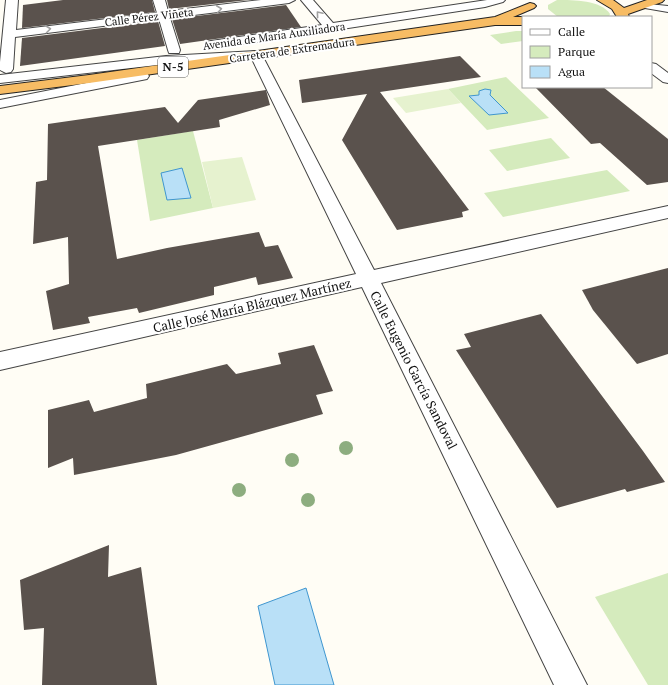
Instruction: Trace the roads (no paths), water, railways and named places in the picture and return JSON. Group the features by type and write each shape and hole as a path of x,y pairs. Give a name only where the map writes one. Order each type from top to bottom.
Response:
{"highway":[{"path":"603,0 616,6 623,14 642,5 658,0"},
{"name":"Carretera de Extremadura","path":"495,21 533,7"},
{"name":"Carretera de Extremadura","path":"0,93 495,21 522,21"},
{"name":"Carretera de Extremadura","path":"0,90 89,79"}],"street":[{"path":"13,0 6,30 2,73 166,60 256,55"},
{"path":"158,0 174,50"},
{"name":"Calle Pérez Viñeta","path":"6,30 163,15 289,0"},
{"path":"307,0 331,28 368,40"},
{"name":"Avenida de María Auxiliadora","path":"2,73 331,28 485,4 499,0"},
{"path":"317,47 331,28"},
{"name":"Calle Eugenio García Sandoval","path":"256,55 571,685"},
{"path":"0,104 221,60"},
{"path":"652,68 668,79"},
{"name":"Calle José María Blázquez Martínez","path":"0,361 668,212"}],"lane":[{"path":"642,5 668,9"}],"water":[{"path":"485,89 491,90 490,95 508,113 489,115 469,96 479,95 479,91"},
{"path":"182,168 191,198 167,200 161,173"},
{"path":"306,588 334,685 275,685 258,606"}]}
